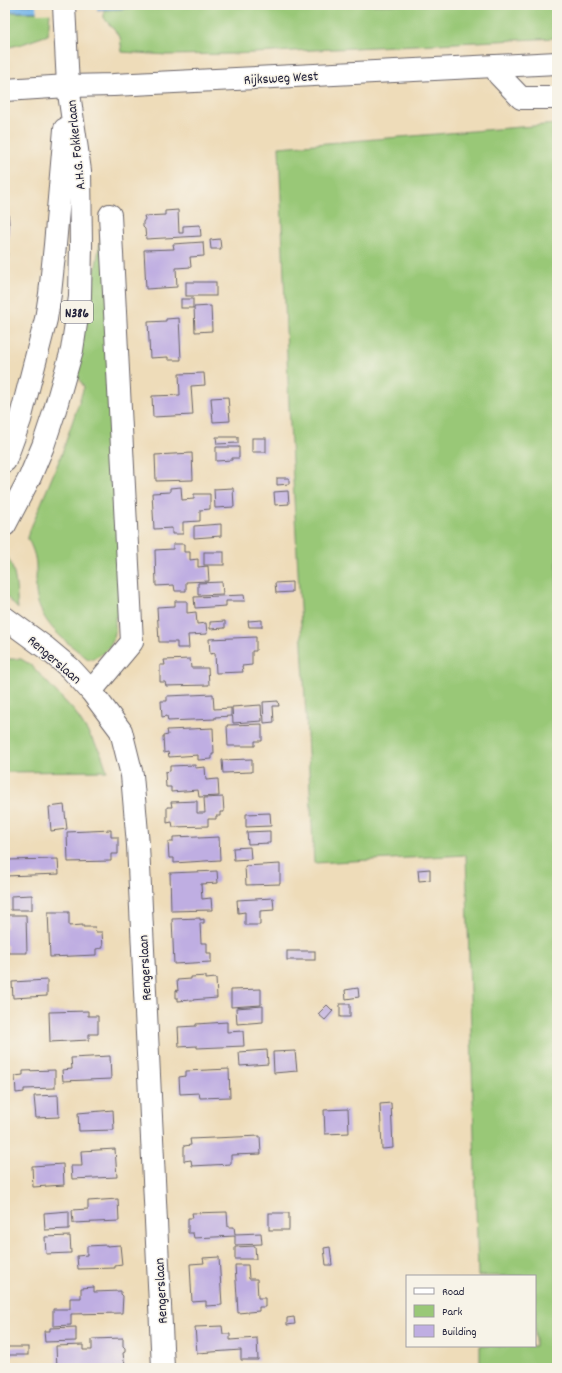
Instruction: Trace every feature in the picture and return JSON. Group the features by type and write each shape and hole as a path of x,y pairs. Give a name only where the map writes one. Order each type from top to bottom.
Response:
{"main road":[{"name":"N386","path":"64,5 68,86"},
{"name":"Rijksweg West","path":"5,90 68,86 113,86 557,63"},
{"path":"495,66 499,75 521,98 557,98"},
{"name":"A.H.G. Fokkerlaan","path":"5,461 20,420 46,319 50,294 64,151 68,86"},
{"name":"A.H.G. Fokkerlaan","path":"5,525 30,477 52,420 72,350 80,297 80,170 68,86"},
{"path":"91,691 132,642 110,215"},
{"name":"Rengerslaan","path":"5,618 46,648 70,668 91,691 121,731 132,775 138,845 163,1368"}],"green space":[{"path":"185,5 557,5 557,38 233,54 167,55 122,52 120,37 104,18 104,10"},
{"path":"5,12 50,12 48,35 5,48"},
{"path":"557,124 557,1368 480,1368 480,1347 536,1347 536,1275 478,1275 466,855 314,863 289,407 279,147"},
{"path":"105,217 122,616 115,617 115,635 111,645 101,655 88,659 54,630 42,613 36,592 35,559 27,537 61,456 84,387 76,373"},
{"path":"5,553 14,573 18,609 5,595"},
{"path":"5,659 21,659 31,665 75,712 101,753 107,771 5,772"}],"water":[{"path":"5,5 185,5 95,10 5,12"}],"pier":[{"path":"36,5 97,5 97,12 37,14"}],"building":[{"path":"5,209 8,209 9,225 6,290 5,290"},
{"path":"178,210 179,233 183,233 183,226 200,225 201,236 146,239 145,229 143,227 143,222 145,219 144,216 165,215 165,211"},
{"path":"220,239 221,249 211,249 210,240"},
{"path":"203,242 204,256 190,257 191,267 176,268 177,287 146,289 144,250 174,249 173,244"},
{"path":"186,282 216,282 216,296 186,296"},
{"path":"181,299 193,299 193,308 181,308"},
{"path":"211,306 212,331 195,332 194,307"},
{"path":"179,318 181,360 168,360 168,357 150,358 148,322 166,321 166,319"},
{"path":"204,373 205,385 191,386 193,415 153,417 152,396 180,395 179,374"},
{"path":"228,397 230,421 213,422 211,398"},
{"path":"216,437 238,437 238,443 217,444"},
{"path":"252,438 266,438 266,452 252,452"},
{"path":"216,447 239,447 239,458 216,461"},
{"path":"192,453 193,480 156,481 155,455"},
{"path":"277,478 289,478 289,484 277,485"},
{"path":"181,487 182,500 194,499 194,494 210,494 210,509 200,510 200,521 183,522 183,534 172,534 172,528 154,529 152,493 170,492 170,488"},
{"path":"233,488 234,507 215,508 214,489"},
{"path":"288,491 289,504 275,505 274,492"},
{"path":"221,524 221,536 194,538 194,526"},
{"path":"173,544 184,544 184,552 190,552 190,560 198,559 198,567 208,566 209,581 186,582 186,591 175,591 174,585 156,586 155,550 173,549"},
{"path":"204,552 224,552 224,565 204,565"},
{"path":"222,582 223,594 198,595 198,583"},
{"path":"292,582 292,592 276,593 275,583"},
{"path":"244,595 245,601 226,601 226,606 195,608 194,597"},
{"path":"175,601 187,601 187,613 196,612 197,624 206,623 207,634 188,635 189,648 177,648 177,642 159,642 157,607 175,606"},
{"path":"262,620 262,627 249,627 248,621"},
{"path":"225,621 225,628 210,629 210,622"},
{"path":"256,637 256,651 252,651 252,665 242,666 243,672 216,673 215,653 210,654 209,639"},
{"path":"190,659 191,668 208,668 209,685 166,686 165,682 160,682 160,665 165,665 164,660"},
{"path":"213,694 214,709 231,708 231,716 215,717 215,719 168,721 167,716 162,717 161,701 167,701 167,696"},
{"path":"278,701 279,706 273,706 274,722 264,723 263,702"},
{"path":"261,705 262,721 233,723 232,707"},
{"path":"262,724 262,741 255,741 255,746 228,746 227,725"},
{"path":"213,728 214,754 212,754 212,759 198,760 198,755 169,757 168,752 164,753 163,736 168,735 167,730"},
{"path":"252,759 252,772 223,773 222,760"},
{"path":"195,765 195,768 205,767 206,780 218,779 219,796 199,797 198,790 171,792 171,787 166,787 165,772 170,771 170,766"},
{"path":"223,797 224,812 220,812 220,816 216,816 216,819 208,819 208,826 173,827 172,822 167,823 167,807 172,807 171,802 197,801 197,813 205,813 204,798"},
{"path":"64,805 67,829 51,831 49,807"},
{"path":"270,813 271,826 246,827 246,814"},
{"path":"111,830 111,837 118,837 118,854 111,854 111,861 68,862 67,832"},
{"path":"270,831 270,843 248,844 247,832"},
{"path":"198,836 198,838 219,837 220,860 174,863 174,858 169,858 168,842 173,842 173,837"},
{"path":"250,847 251,859 234,860 233,848"},
{"path":"58,859 59,874 5,876 5,860"},
{"path":"280,864 280,884 246,885 245,866"},
{"path":"430,869 430,880 419,881 418,870"},
{"path":"217,871 218,883 201,884 202,899 211,898 212,910 171,911 170,873"},
{"path":"32,895 32,910 11,910 11,896"},
{"path":"273,898 274,910 260,911 260,925 245,925 245,912 238,913 237,900"},
{"path":"48,912 69,912 69,926 83,925 83,927 95,927 96,932 102,932 103,948 96,949 96,955 50,957"},
{"path":"7,915 26,915 27,953 8,953 7,945 5,945"},
{"path":"200,918 200,920 204,919 204,923 200,923 201,943 207,943 207,953 211,953 211,962 174,964 172,919"},
{"path":"287,951 315,951 315,960 287,960"},
{"path":"206,976 206,979 216,978 217,998 178,1001 178,998 176,998 176,990 178,991 177,980"},
{"path":"47,980 47,996 13,998 12,982"},
{"path":"358,988 359,997 346,999 345,990"},
{"path":"261,989 261,1005 231,1007 231,990"},
{"path":"340,1004 350,1004 350,1017 340,1017"},
{"path":"327,1005 333,1011 325,1020 318,1014"},
{"path":"263,1006 263,1022 237,1024 236,1008"},
{"path":"88,1011 88,1016 98,1016 98,1034 89,1034 89,1040 50,1042 49,1012"},
{"path":"227,1022 227,1032 243,1031 244,1046 197,1048 197,1046 179,1047 178,1027"},
{"path":"267,1050 268,1064 240,1066 239,1052"},
{"path":"295,1051 297,1071 274,1073 273,1052"},
{"path":"110,1056 111,1079 63,1081 62,1070 72,1069 71,1058"},
{"path":"229,1069 230,1097 200,1098 199,1093 180,1094 179,1077 186,1076 186,1071"},
{"path":"55,1070 55,1088 24,1089 24,1092 16,1093 15,1076 23,1075 23,1071"},
{"path":"58,1095 59,1117 36,1118 34,1096"},
{"path":"391,1103 393,1148 382,1149 380,1104"},
{"path":"348,1109 349,1133 325,1134 324,1110"},
{"path":"113,1110 114,1130 79,1131 78,1113"},
{"path":"260,1136 261,1154 231,1155 231,1164 192,1166 191,1160 184,1161 184,1146 191,1145 190,1139"},
{"path":"115,1149 117,1177 72,1179 71,1166 82,1166 81,1151"},
{"path":"63,1164 64,1185 33,1187 32,1166"},
{"path":"118,1199 119,1221 73,1223 72,1210 88,1209 88,1201"},
{"path":"69,1211 69,1229 45,1230 44,1213"},
{"path":"227,1212 228,1227 234,1227 235,1234 261,1233 262,1244 235,1245 235,1236 194,1238 193,1233 188,1233 188,1218 193,1218 192,1213"},
{"path":"269,1213 289,1213 289,1230 269,1230"},
{"path":"70,1236 71,1253 46,1254 45,1237"},
{"path":"120,1245 122,1265 115,1266 115,1268 78,1269 77,1256 87,1255 87,1246"},
{"path":"255,1246 256,1259 235,1259 235,1247"},
{"path":"330,1247 332,1265 326,1265 324,1248"},
{"path":"219,1257 222,1305 206,1306 206,1301 192,1302 190,1264 204,1263 203,1258"},
{"path":"235,1265 248,1265 249,1279 257,1279 258,1298 265,1298 265,1307 259,1307 259,1311 238,1313"},
{"path":"94,1287 94,1292 121,1291 123,1296 122,1313 71,1314 71,1325 53,1326 53,1309 70,1309 70,1298 81,1298 81,1288"},
{"path":"294,1317 295,1324 287,1325 287,1318"},
{"path":"222,1326 223,1334 230,1334 230,1340 257,1338 258,1360 241,1360 241,1350 197,1353 195,1327"},
{"path":"76,1327 76,1341 45,1342 44,1331 50,1331 50,1328"},
{"path":"123,1338 123,1346 125,1348 125,1352 123,1353 125,1362 124,1368 57,1368 56,1346 83,1345 83,1350 92,1350 92,1339"},
{"path":"5,1347 28,1347 28,1355 5,1355"}]}
